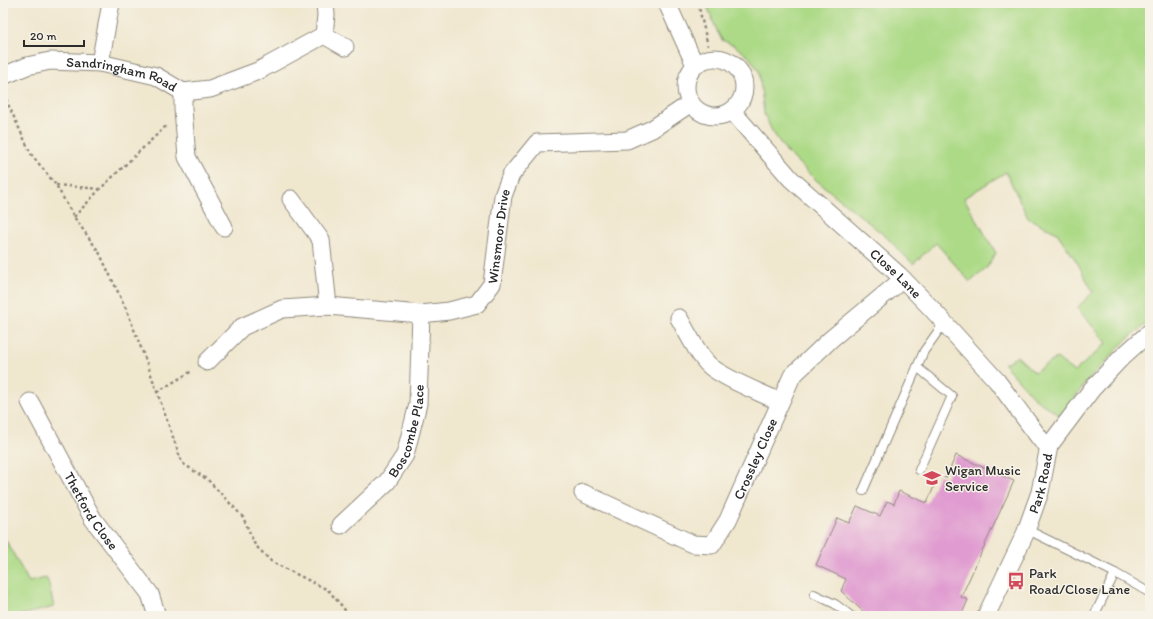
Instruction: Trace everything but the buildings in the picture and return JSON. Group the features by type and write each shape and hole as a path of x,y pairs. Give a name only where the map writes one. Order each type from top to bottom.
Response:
{"street":[{"path":"100,63 112,3"},
{"path":"325,3 326,15 324,35 345,47"},
{"path":"667,3 695,65"},
{"name":"Sandringham Road","path":"3,76 27,66 50,61 100,63 156,76 183,92 210,89 258,71 324,35"},
{"path":"720,58 737,68 742,76 744,85 743,95 739,104 732,111 724,115 705,115 697,110 691,103 687,96 686,80 695,65 702,60 720,58"},
{"path":"183,92 187,157 224,227"},
{"name":"Winsmoor Drive","path":"207,362 242,327 282,309 328,306 421,314 449,311 477,304 492,284 503,196 511,175 536,143 627,140 652,129 691,103"},
{"name":"Close Lane","path":"732,111 791,179 903,279 997,381 1041,440 1049,446"},
{"path":"291,199 321,240 328,306"},
{"name":"Crossley Close","path":"583,493 693,544 712,545 728,520 792,376 831,339 903,279"},
{"name":"Boscombe Place","path":"341,525 387,482 405,455 418,404 421,314"},
{"path":"679,318 699,351 711,366 729,378 780,402"},
{"name":"Park Road","path":"986,616 1026,529 1040,492 1049,446 1092,389 1122,357 1150,332"},
{"name":"Thetford Close","path":"30,402 93,518 150,594 157,616"}],"lane":[{"path":"863,491 924,351 944,323"},
{"path":"917,367 952,396 919,470"},
{"path":"1026,529 1115,573 1150,593"},
{"path":"1094,616 1115,573"},
{"path":"814,594 835,604 851,616"}],"path":[{"path":"698,3 711,58"},
{"path":"3,76 7,102 31,154 56,185 74,217 99,252 127,311 182,463 208,480 243,517 255,545 272,562 328,590 349,616"},
{"path":"74,217 100,189 183,109"},
{"path":"56,185 100,189"},
{"path":"157,392 207,362"}],"green space":[{"path":"706,3 1150,3 1150,321 1128,338 1087,381 1061,416 1036,400 1004,364 1017,356 1034,372 1057,358 1074,372 1107,343 1077,308 1093,292 1077,262 1057,233 1028,218 1006,172 964,198 996,253 986,269 970,282 936,243 913,264 884,235 816,180 786,151 772,131 764,114 759,71 749,57 735,46 722,40"},
{"path":"3,535 29,582 46,578 54,607 17,616 3,616"}],"place":[{"name":"Wigan Music Service","path":"932,478"},
{"name":"Park Road/Close Lane","path":"1016,581"}]}
